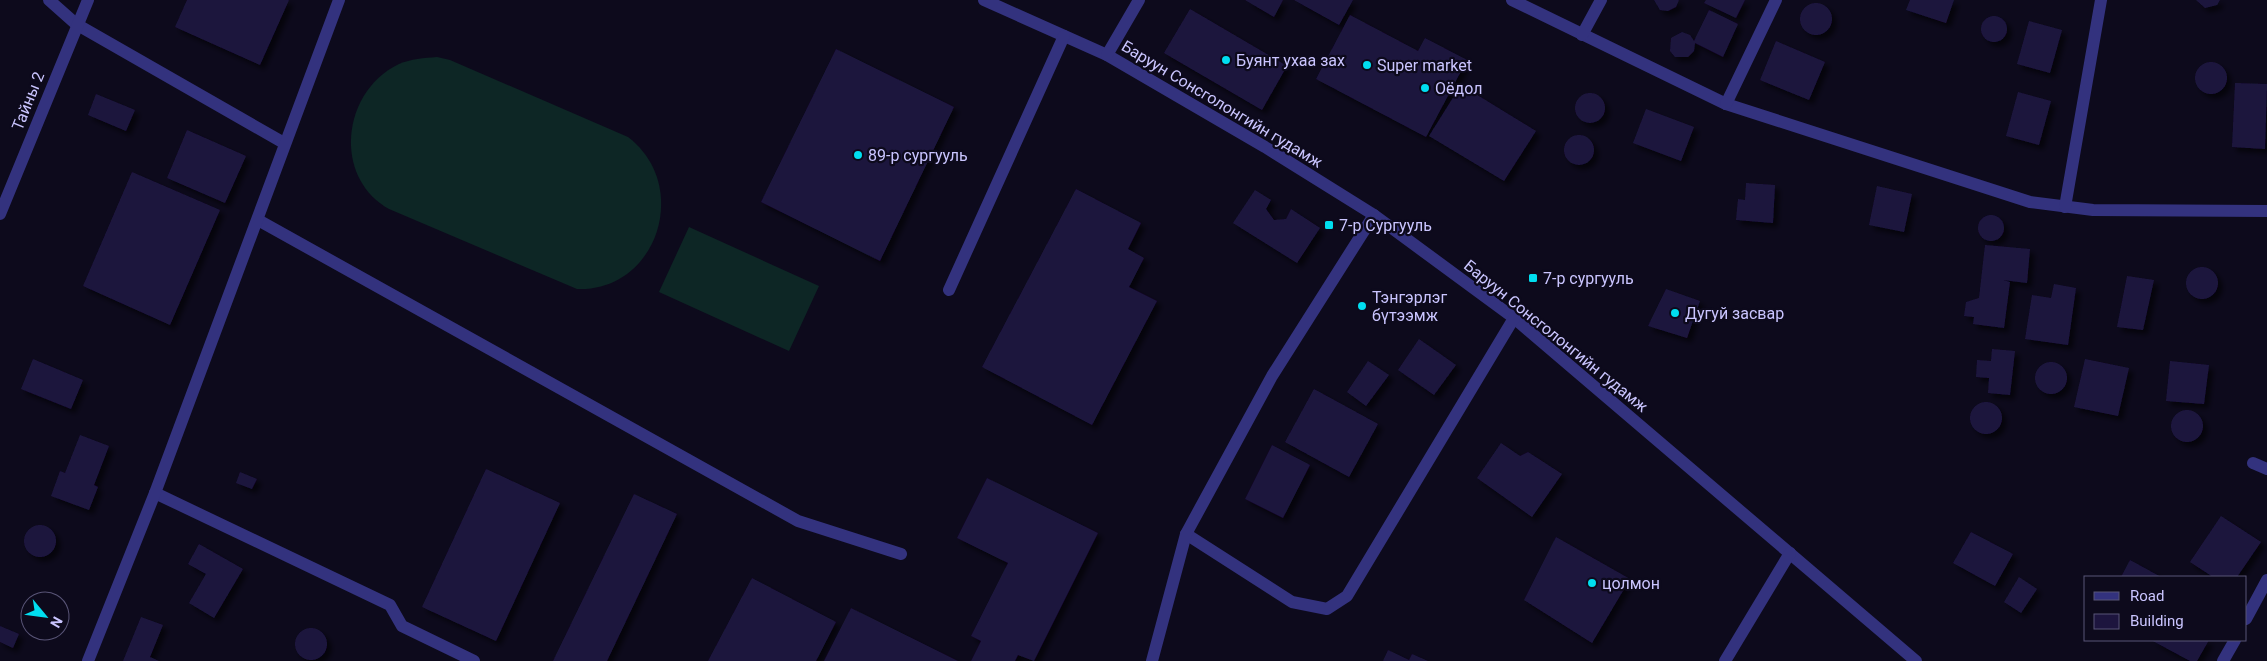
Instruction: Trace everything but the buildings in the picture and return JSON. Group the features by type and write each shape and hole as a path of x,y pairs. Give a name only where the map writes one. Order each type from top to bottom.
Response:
{"street":[{"path":"49,0 76,24 284,143"},
{"name":"Тайны 2","path":"0,214 76,24 88,0"},
{"path":"88,661 155,494 258,220 284,143 339,0"},
{"name":"Баруун Сонсголонгийн гудамж","path":"984,0 1107,55 1257,142 1374,215 1514,318 1916,661"},
{"path":"1107,55 1139,0"},
{"path":"1512,0 1726,104 2030,202 2093,210 2267,211"},
{"path":"1582,35 1601,0"},
{"path":"1726,104 1776,0"},
{"path":"2065,207 2101,0"},
{"path":"949,290 1064,36"},
{"path":"1152,661 1186,534 1272,376 1374,215"},
{"path":"258,220 798,521 901,554"},
{"path":"1186,534 1292,602 1326,609 1346,596 1514,318"},
{"path":"2253,463 2267,470"},
{"path":"155,494 390,604 402,626 474,661"},
{"path":"1725,661 1790,553"},
{"path":"2247,618 2267,580"},
{"path":"2223,661 2234,641"}],"green space":[{"path":"437,57 450,60 628,137 647,158 658,182 661,207 656,232 645,255 628,273 605,285 577,289 389,209 371,195 358,177 352,156 351,135 356,113 365,94 380,77 399,64"},
{"path":"689,227 819,286 789,351 659,292"}],"place":[{"name":"Буянт ухаа зах","path":"1226,60"},
{"name":"Super market","path":"1367,65"},
{"name":"Оёдол","path":"1425,88"},
{"name":"89-р сургууль","path":"858,155"},
{"name":"7-р Сургууль","path":"1329,225"},
{"name":"7-р сургууль","path":"1533,278"},
{"name":"Тэнгэрлэг бүтээмж","path":"1362,306"},
{"name":"Дугуй засвар","path":"1675,313"},
{"name":"цолмон","path":"1592,583"}]}
